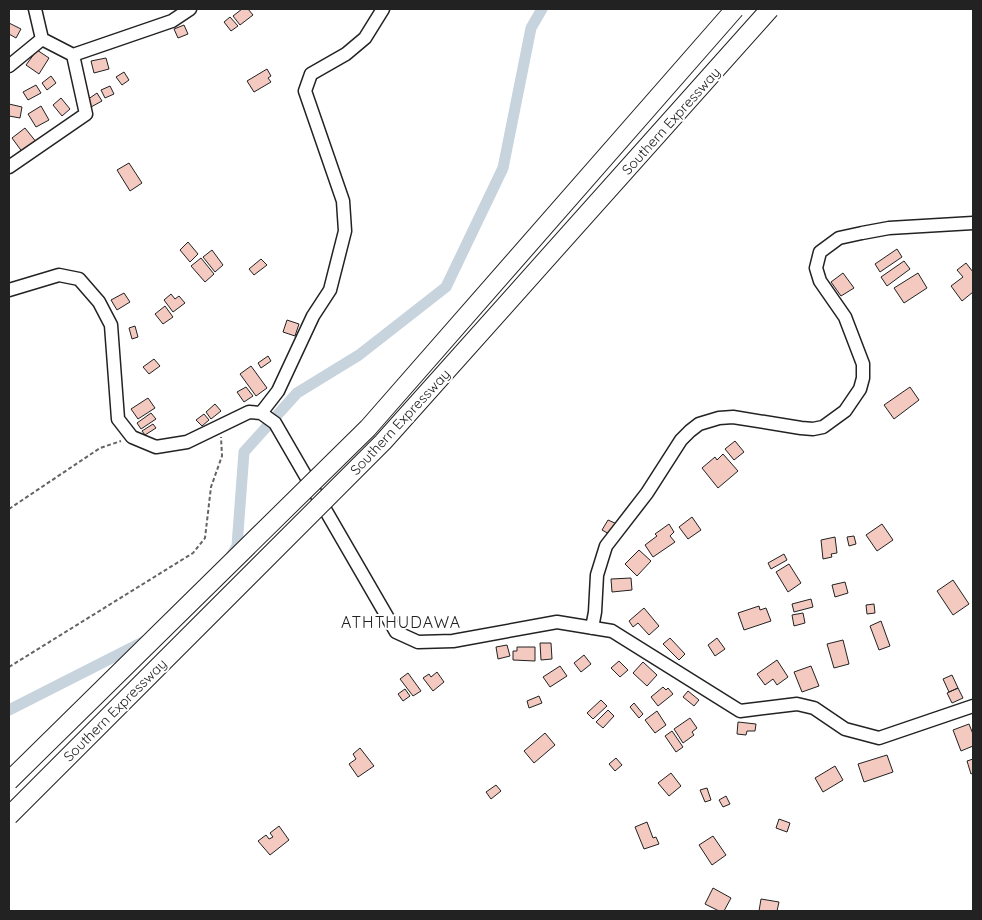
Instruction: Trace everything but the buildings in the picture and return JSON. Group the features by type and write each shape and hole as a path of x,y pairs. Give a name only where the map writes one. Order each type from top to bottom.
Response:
{"highway":[{"name":"Southern Expressway","path":"9,781 368,428 734,9"},
{"name":"Southern Expressway","path":"9,816 383,442 770,9"}],"street":[{"path":"35,9 42,38 73,55 172,21 190,9"},
{"path":"263,414 278,391 313,316 330,290 345,232 343,201 305,91 312,74 346,54 365,38 383,9"},
{"path":"9,66 42,38"},
{"path":"9,167 86,114 73,55"},
{"path":"592,628 597,575 606,546 647,493 690,431 700,424 726,418 752,419 801,428 813,429 823,427 845,411 860,389 863,378 863,364 845,317 820,281 816,268 820,252 839,238 862,233 890,228 973,223"},
{"path":"9,290 59,275 78,280 99,302 111,325 118,419 132,436 156,447 187,442 249,412 263,414 275,423 396,632 418,642 453,641 557,622 612,631 740,711 797,704 814,708 845,728 879,738 973,706"}],"path":[{"path":"9,667 193,554 205,538 211,487 222,456 221,425"},
{"path":"9,509 100,448 132,436"}],"waterway":[{"path":"231,556 237,546 244,452 297,393 359,355 446,287 503,168 531,28 542,9"},
{"path":"9,710 145,641"}],"district":[{"name":"ATHTHUDAWA","path":"401,622"}]}
